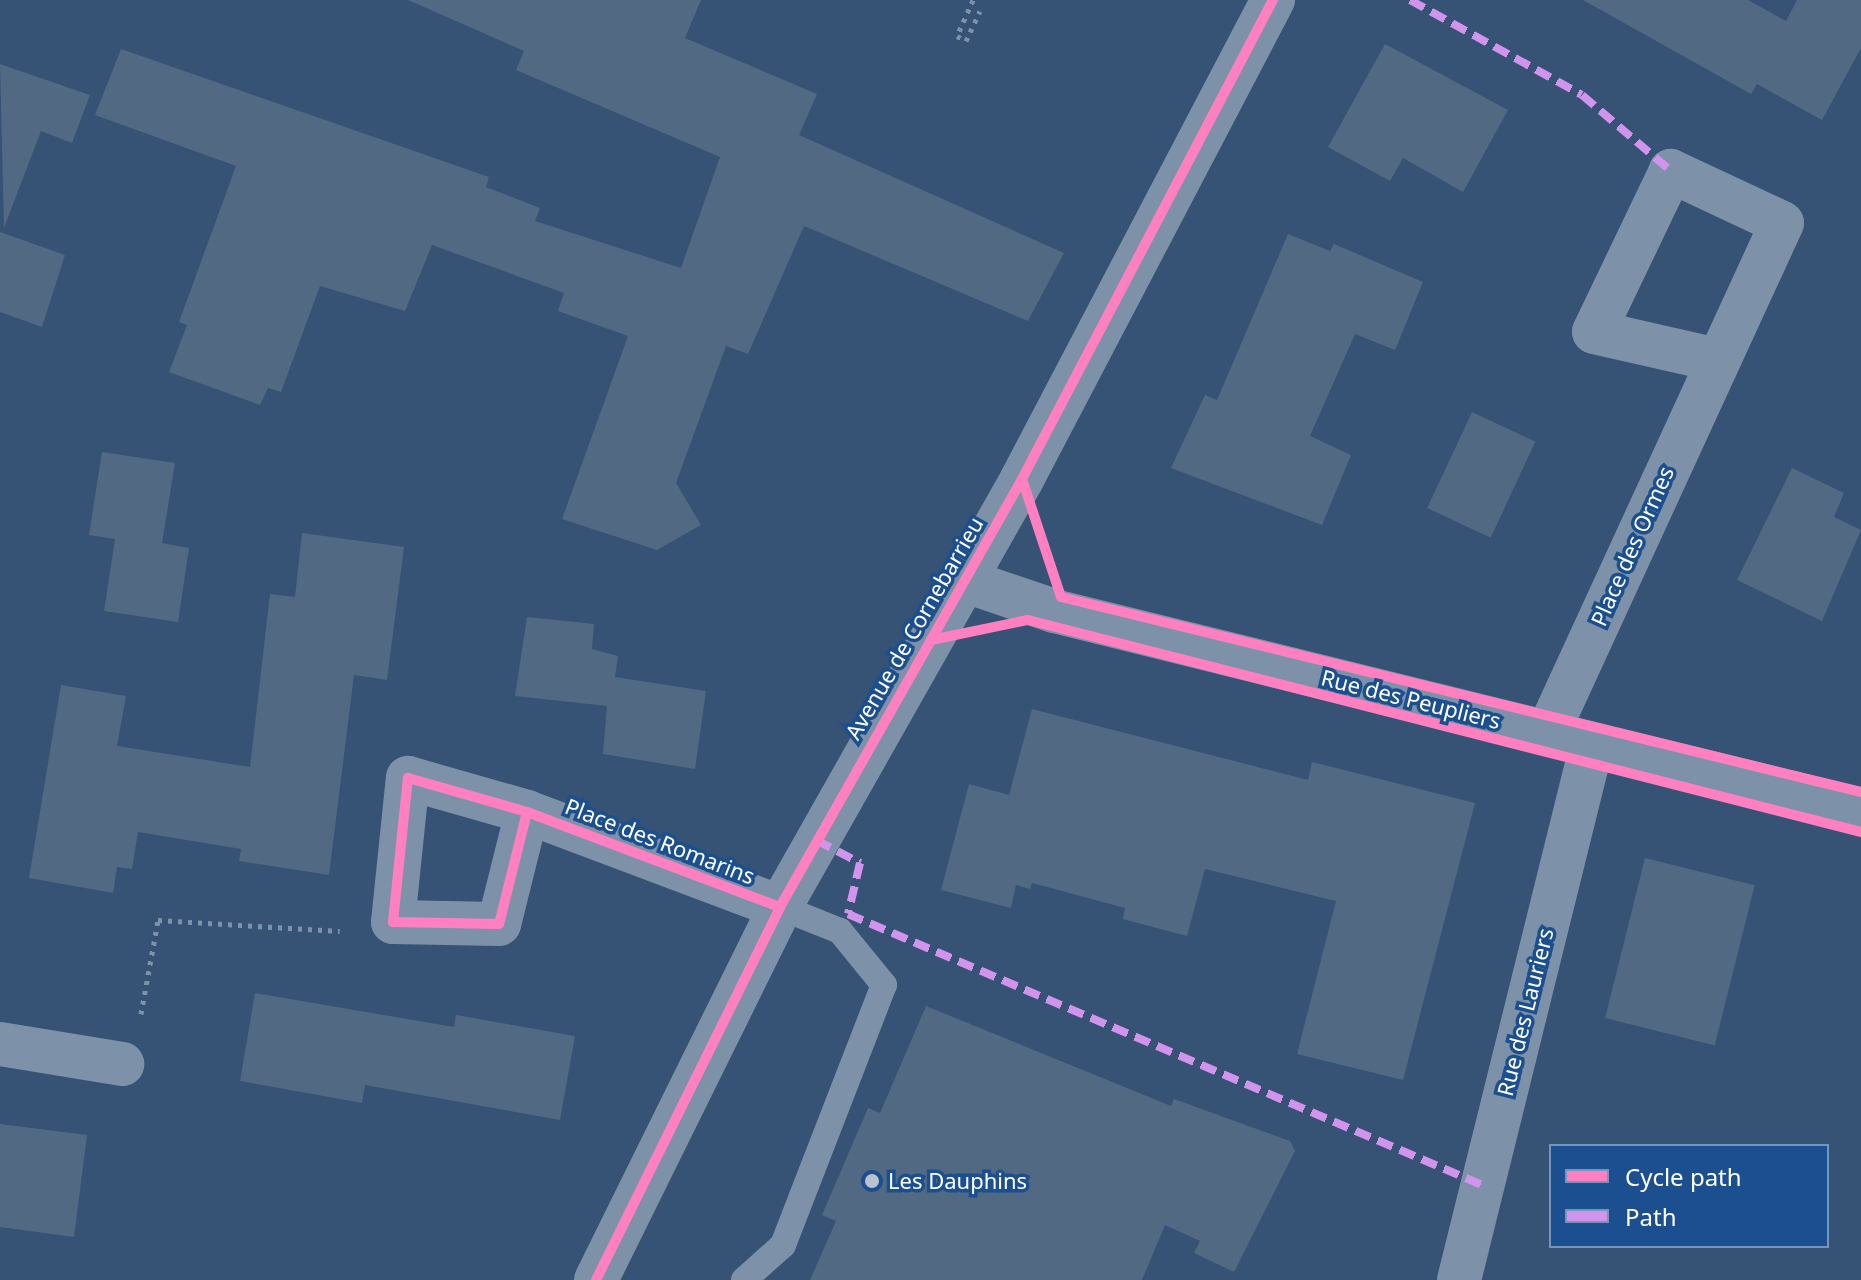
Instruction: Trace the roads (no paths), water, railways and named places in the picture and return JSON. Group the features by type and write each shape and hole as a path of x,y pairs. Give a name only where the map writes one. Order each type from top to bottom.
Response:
{"street":[{"name":"Avenue de Cornebarrieu","path":"607,1277 780,907 963,580 1273,0"},
{"name":"Place des Ormes","path":"1548,732 1782,223 1671,171 1594,332 1717,360"},
{"name":"Rue des Peupliers","path":"963,580 1054,611 1861,810"},
{"name":"Rue des Lauriers","path":"1459,1280 1592,744"},
{"name":"Place des Romarins","path":"527,812 499,924 393,922 408,778 527,812 780,907"},
{"path":"0,1044 122,1064"}],"lane":[{"path":"744,1280 783,1245 884,985 840,931 780,907"}],"place":[{"name":"Les Dauphins","path":"872,1181"}]}
